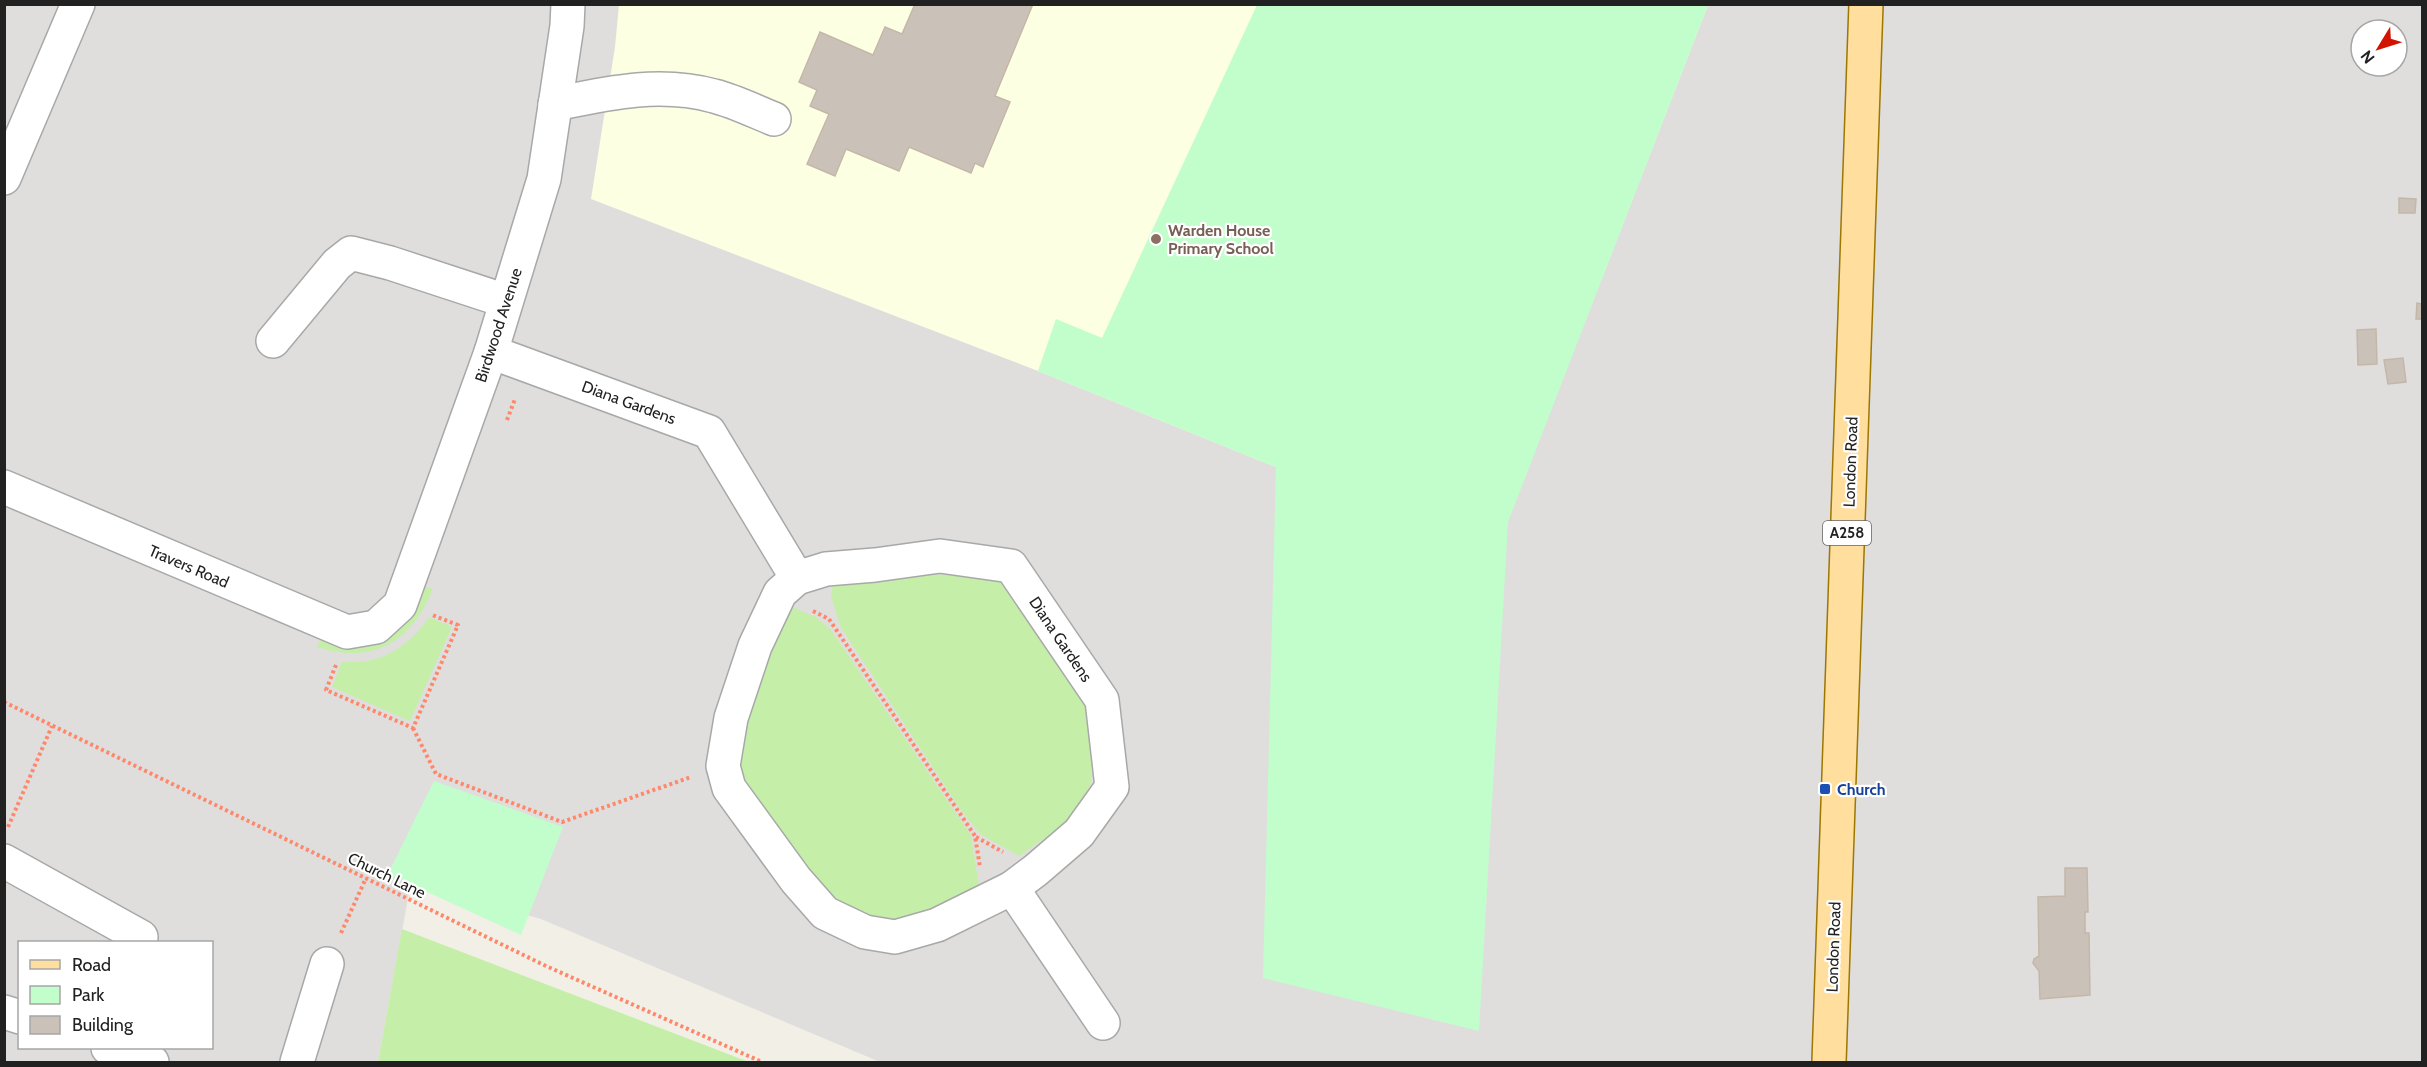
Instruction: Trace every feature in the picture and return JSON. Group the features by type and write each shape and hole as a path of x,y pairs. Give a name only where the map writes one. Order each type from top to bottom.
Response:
{"main road":[{"name":"London Road","path":"1829,1062 1866,4"}],"street":[{"path":"4,178 78,4"},
{"name":"Birdwood Avenue","path":"376,627 400,605 491,352 544,179 568,4"},
{"path":"555,104 623,90 663,88 713,95 774,118"},
{"path":"273,341 337,264 351,253 390,263 506,301"},
{"name":"Diana Gardens","path":"491,352 709,432 797,578"},
{"name":"Travers Road","path":"4,487 347,632 376,627"},
{"name":"Diana Gardens","path":"940,556 1011,566 1102,700 1112,787 1079,833 1012,888 937,925 895,937 865,932 825,913 796,880 729,788 723,766 731,718 755,646 780,593 797,578 826,569 940,556"},
{"path":"4,861 141,937 139,941"},
{"path":"1012,888 1103,1023"},
{"path":"297,1062 327,964"},
{"path":"114,1049 152,1062"}],"path":[{"path":"413,728 458,625 427,614"},
{"path":"829,619 975,836"},
{"path":"339,659 326,690 413,728 436,774 562,822 723,766"},
{"name":"Church Lane","path":"4,702 546,966 762,1062"},
{"path":"4,834 52,726"},
{"path":"327,964 366,878"}],"shaded area":[{"path":"5,5 2422,5 2422,1062 880,1062 541,919 411,882 378,1062 5,1062"},
{"name":"Warden House Primary School","path":"619,5 1708,5 1602,278 1276,467 1038,371 591,199 615,47"}],"green space":[{"path":"1257,5 1708,5 1508,522 1479,1031 1263,978 1276,467 1038,371 1056,319 1102,338"},
{"path":"891,573 991,576 1010,587 1095,720 1097,753 1090,786 1071,820 1019,856 980,834 960,809 840,626 831,596 834,577"},
{"path":"424,586 433,589 424,607 414,623 388,645 373,651 356,653 337,652 317,647 320,640 347,645 416,605"},
{"path":"792,607 816,617 831,630 971,835 979,885 945,907 898,928 836,907 745,787 734,759 766,662"},
{"path":"429,617 452,627 410,721 332,687 342,661 368,661 392,652 412,637"},
{"path":"434,781 563,827 521,935 388,874"},
{"path":"402,929 749,1062 378,1062"}],"building":[{"path":"915,4 1033,4 995,96 1010,102 983,167 975,163 971,173 909,147 899,171 846,149 835,176 807,164 829,114 810,106 817,90 799,82 820,32 873,55 885,27 902,34"},
{"path":"2399,198 2416,199 2415,213 2399,213"},
{"path":"2417,303 2422,304 2422,319 2416,319"},
{"path":"2376,329 2377,364 2358,365 2357,330"},
{"path":"2403,358 2406,382 2388,384 2384,360"},
{"path":"2065,868 2087,868 2088,912 2085,912 2085,933 2089,933 2090,995 2040,999 2039,971 2033,963 2034,959 2039,956 2038,897 2065,896"}],"place":[{"name":"Warden House Primary School","path":"1156,239"},
{"name":"Church","path":"1825,789"}]}
